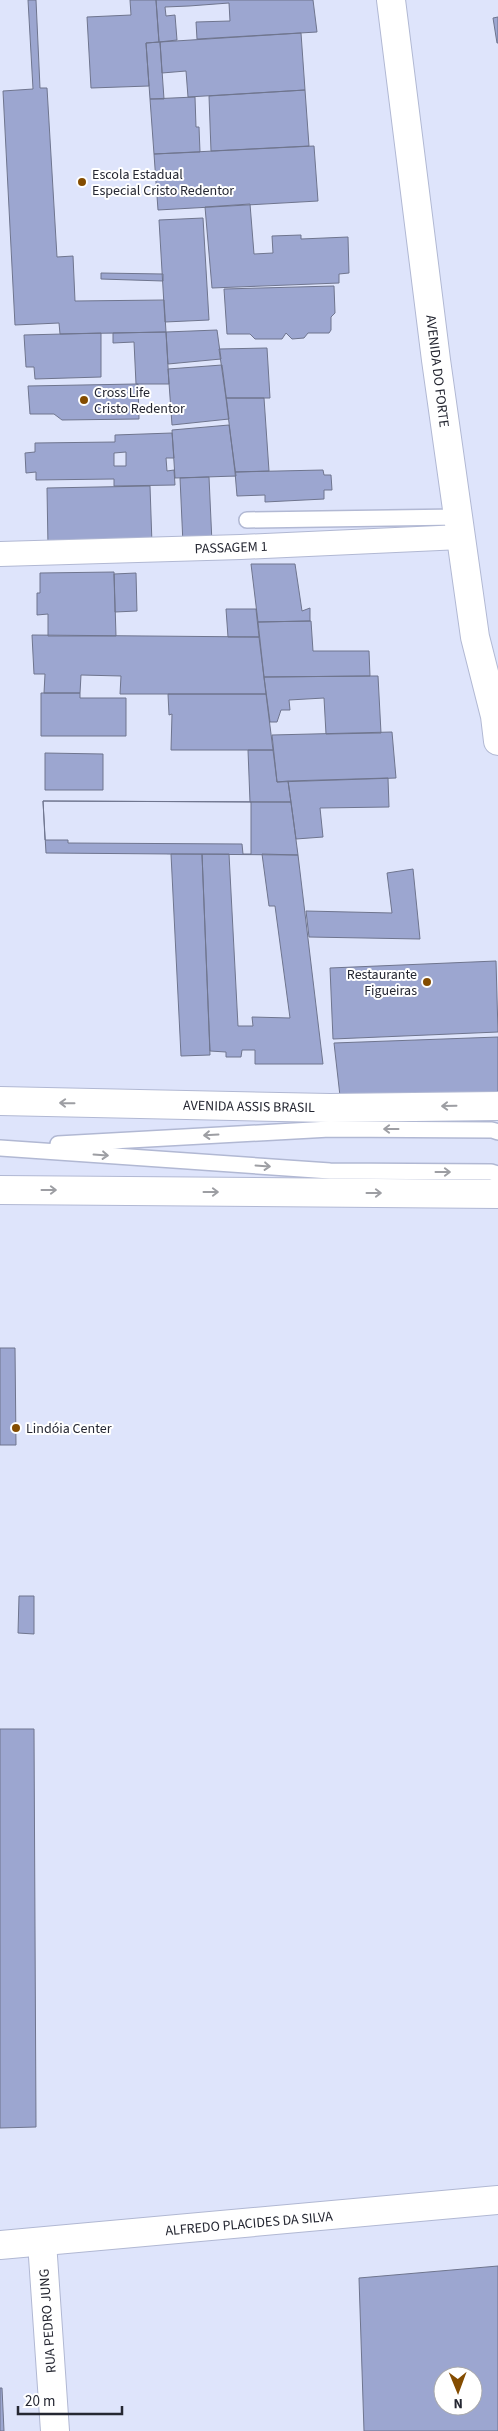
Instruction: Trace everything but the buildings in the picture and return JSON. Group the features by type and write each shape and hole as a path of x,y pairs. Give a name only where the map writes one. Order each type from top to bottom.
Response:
{"main road":[{"name":"AVENIDA DO FORTE","path":"391,0 436,360 475,637 498,741"},
{"name":"AVENIDA ASSIS BRASIL","path":"0,1101 330,1108 496,1124"},
{"path":"0,1190 496,1178"},
{"name":"ALFREDO PLACIDES DA SILVA","path":"0,2244 42,2242 498,2200"},
{"name":"RUA PEDRO JUNG","path":"42,2242 55,2431"}],"street":[{"name":"PASSAGEM 1","path":"0,554 241,547 460,527"}],"lane":[{"path":"247,520 460,527"},
{"path":"0,1148 330,1128 496,1124"},
{"path":"0,1148 330,1171 496,1178"}],"place":[{"name":"Escola Estadual Especial Cristo Redentor","path":"82,182"},
{"name":"Cross Life Cristo Redentor","path":"84,400"},
{"name":"Restaurante Figueiras","path":"427,982"},
{"name":"Lindóia Center","path":"16,1428"}]}
